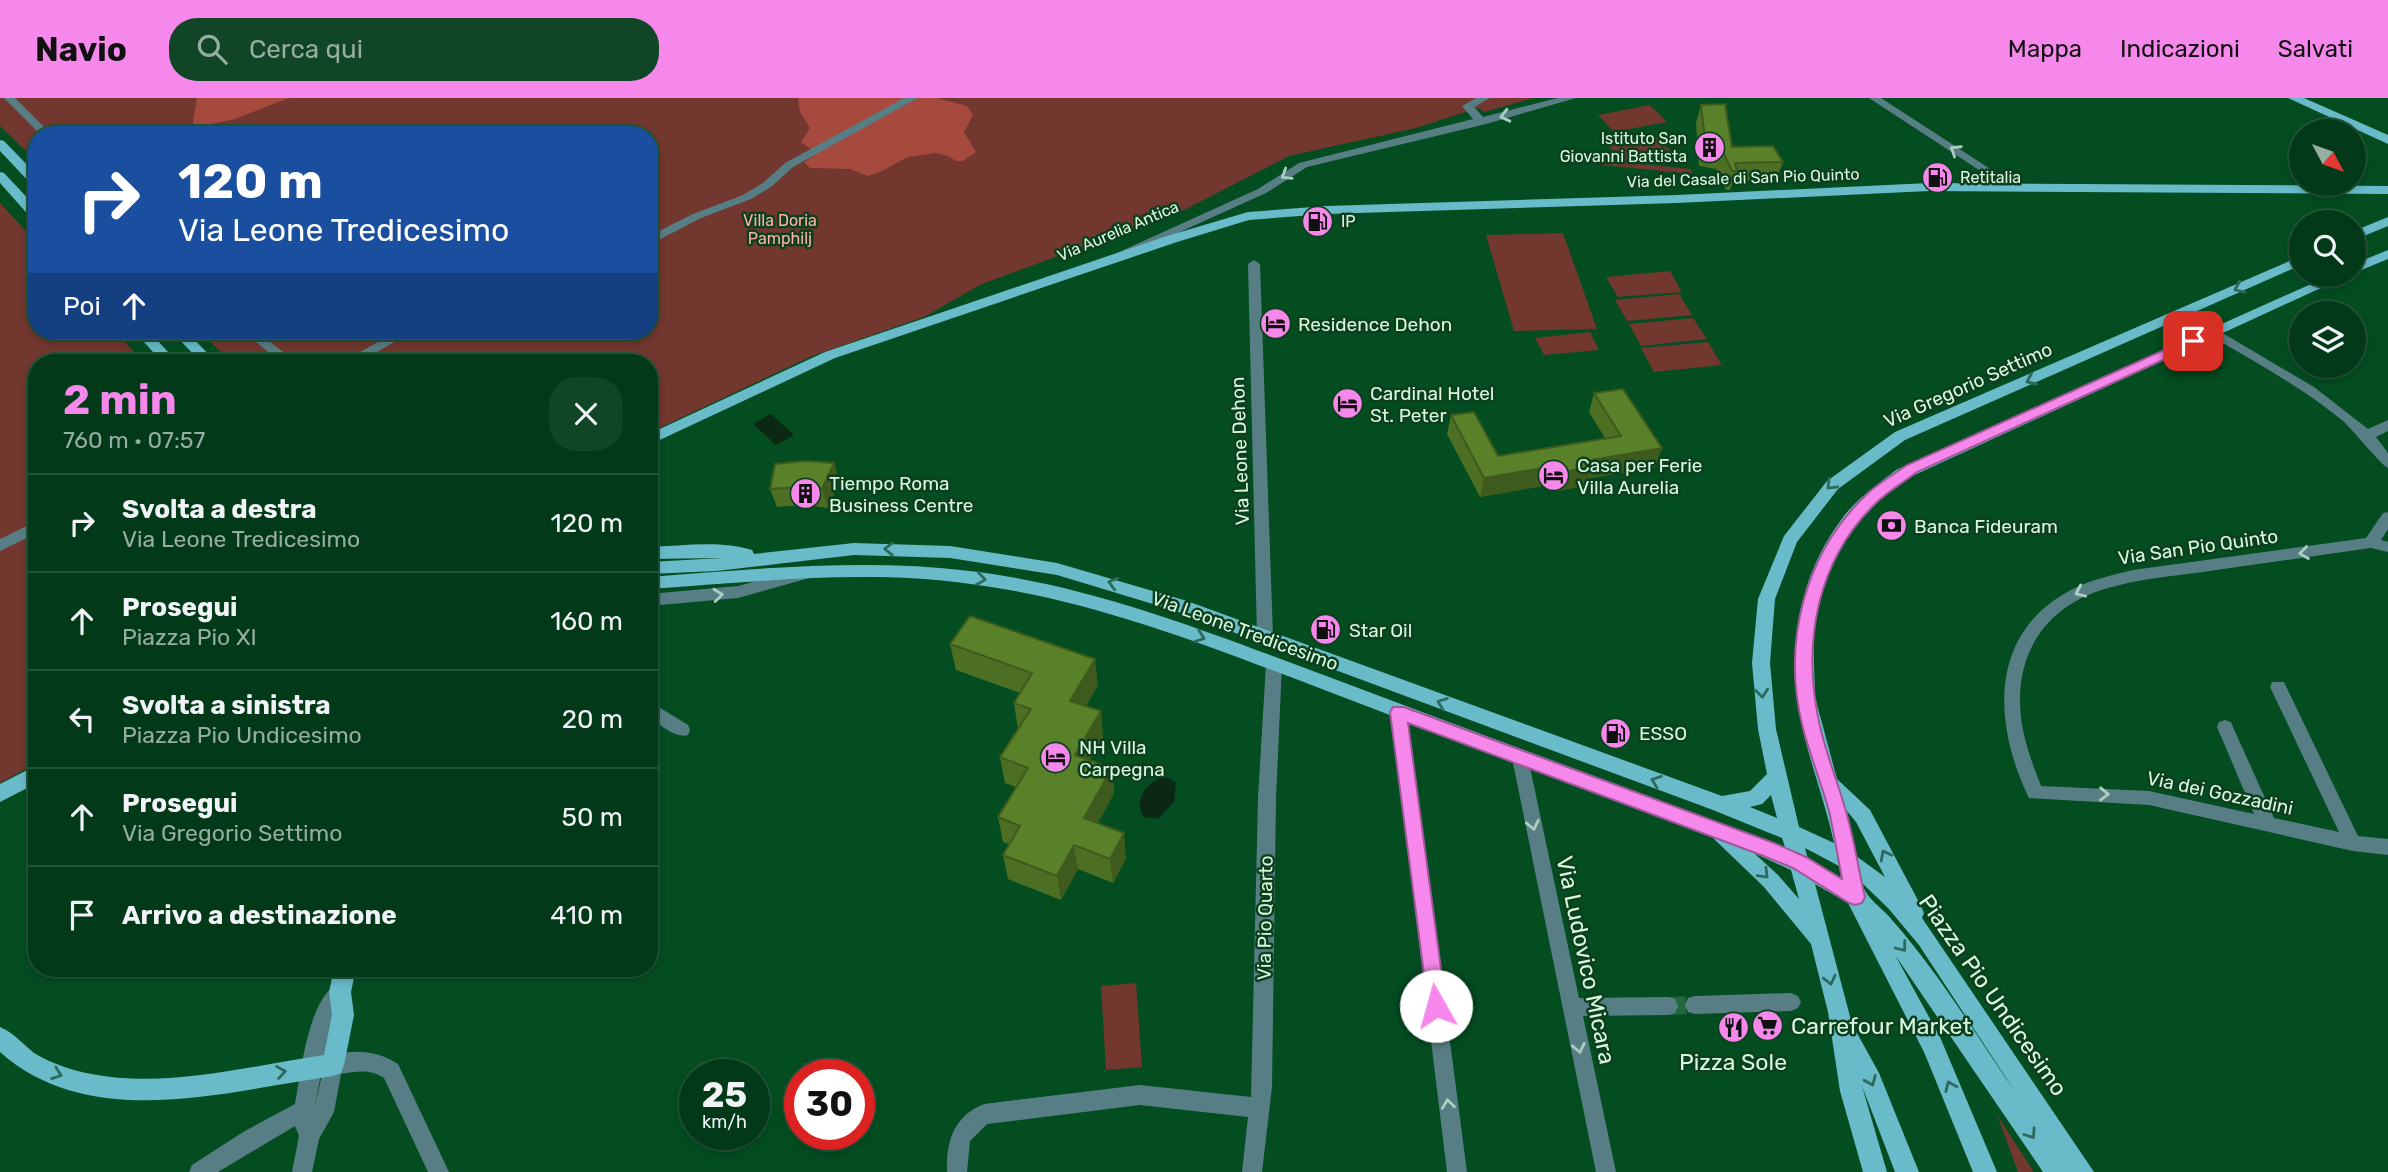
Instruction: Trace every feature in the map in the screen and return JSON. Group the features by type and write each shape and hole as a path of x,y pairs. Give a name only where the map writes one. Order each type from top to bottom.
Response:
{"main road":[{"path":"2294,98 2388,141"},
{"path":"0,144 28,174"},
{"path":"0,176 28,206"},
{"name":"Via del Casale di San Pio Quinto","path":"1107,261 1248,216 1326,210 1677,200 1920,187 2289,190"},
{"name":"Via del Casale di San Pio Quinto","path":"2366,191 2388,190"},
{"path":"2366,193 2388,199"},
{"path":"2366,231 2388,221"},
{"path":"2366,264 2388,254"},
{"name":"Via Aurelia Antica","path":"658,436 822,358 1107,261"},
{"name":"Via Gregorio Settimo","path":"1778,776 1761,687 1764,612 1783,550 1799,523 1827,489 1854,465 1900,436 2289,265"},
{"path":"1985,1172 1932,1045 1855,897 1837,811 1810,722 1805,679 1804,633 1818,577 1831,549 1852,518 1882,488 1920,465 2315,287"},
{"path":"149,340 163,354"},
{"path":"187,340 201,354"},
{"name":"Via Leone Tredicesimo","path":"658,568 716,565 833,550 899,550 950,552 1073,572 1135,590 1265,637 1720,804 1792,834"},
{"path":"658,553 712,551 774,557"},
{"name":"Via Leone Tredicesimo","path":"658,582 815,571 873,570 999,581 1064,593 1148,619 1274,664 1799,863 1855,897"},
{"path":"1720,804 1746,802 1755,798 1778,776"},
{"path":"1778,776 1841,1020 1853,1099 1875,1172"},
{"path":"0,794 28,778"},
{"path":"1827,783 1849,800 1863,816 1926,938"},
{"path":"1713,830 1771,881 1820,939"},
{"name":"Piazza Pio Undicesimo","path":"1792,834 1847,860 1883,889 1926,938 2082,1172"},
{"path":"1855,897 1878,918 1904,949 2057,1172"},
{"path":"0,1038 36,1067 87,1085 171,1090 323,1066 343,1015 340,992 343,977"},
{"path":"1841,1020 1871,1081 1907,1172"}],"street":[{"path":"9,98 38,126"},
{"path":"658,236 697,216 747,197 767,185 789,166 894,106 913,98"},
{"path":"1482,122 1467,106 1485,98"},
{"name":"Via Aurelia Antica","path":"1107,261 1262,191 1290,172 1310,163 1571,98"},
{"path":"1874,98 2012,187"},
{"path":"1248,216 1245,206 1262,191"},
{"name":"Via Leone Dehon","path":"1254,264 1265,637"},
{"path":"2214,332 2325,401 2367,435 2388,463"},
{"path":"260,340 278,354"},
{"path":"364,354 391,340"},
{"path":"2367,435 2388,425"},
{"path":"2371,543 2388,517"},
{"path":"0,546 28,531"},
{"name":"Via San Pio Quinto","path":"2035,793 2015,734 2012,685 2017,659 2028,633 2048,610 2082,591 2120,578 2371,543 2388,547"},
{"path":"658,599 748,590 815,571"},
{"name":"Via Pio Quarto","path":"1252,1172 1261,1108 1267,798 1274,664"},
{"path":"2278,687 2353,843"},
{"path":"1399,712 1457,1172"},
{"path":"658,714 682,730"},
{"path":"2225,727 2268,825"},
{"name":"Via Ludovico Micara","path":"1520,758 1606,1172"},
{"name":"Via dei Gozzadini","path":"2035,793 2136,796 2353,843 2388,847"},
{"path":"1695,1005 1791,1002"},
{"path":"1570,1007 1668,1006"},
{"path":"323,1066 373,1061 391,1071 439,1172"},
{"path":"309,1136 302,1118 323,1066"},
{"path":"302,1172 309,1136 324,1112 323,1066"},
{"path":"957,1172 957,1143 960,1134 966,1126 984,1114 1140,1095 1261,1108"},
{"path":"199,1172 250,1139 304,1110"}],"green space":[{"name":"Villa Doria Pamphilj","path":"0,98 1534,98 1484,112 1478,108 1416,128 1289,156 1186,209 982,284 924,317 812,356 658,429 658,354 223,354 208,340 658,340 658,126 28,126 28,153 0,126"},
{"path":"1650,105 1667,122 1614,132 1598,115"},
{"path":"1652,133 1673,153 1626,161 1602,141 1627,136 1632,140 1630,137"},
{"path":"1592,159 1691,169 1692,174 1592,164"},
{"path":"0,203 28,233 28,340 123,340 136,354 28,354 28,768 0,783"},
{"path":"1563,233 1597,329 1514,331 1486,235"},
{"path":"1670,271 1682,292 1618,297 1606,277"},
{"path":"1679,294 1692,315 1627,321 1615,300"},
{"path":"1693,318 1707,339 1641,346 1629,324"},
{"path":"1590,332 1599,350 1544,355 1535,338"},
{"path":"1708,342 1722,365 1654,372 1641,348"},
{"path":"1136,983 1142,1067 1106,1070 1101,986"},
{"path":"1997,1115 2034,1172 2018,1172"}],"shaded area":[{"path":"197,98 289,98 235,119 192,126"},
{"path":"798,98 937,98 967,106 973,115 964,132 976,152 963,161 936,153 908,157 868,176 850,169 810,168 804,162 814,156 815,152 801,142 810,128 800,112"},
{"path":"771,414 794,435 776,445 753,424"},
{"path":"1165,776 1176,783 1174,802 1158,819 1144,817 1140,804 1144,792 1153,782"}],"building":[{"path":"1725,104 1732,147 1773,146 1783,162 1735,163 1737,171 1732,171 1722,150 1706,147 1701,105"},
{"path":"1623,389 1662,448 1586,461 1590,467 1564,472 1560,465 1484,478 1451,415 1474,412 1498,456 1621,436 1594,393"},
{"path":"806,461 834,463 822,489 770,489 775,464"},
{"name":"NH Villa Carpegna","path":"970,616 1095,659 1070,701 1101,711 1075,755 1112,768 1084,818 1124,833 1110,859 1074,845 1057,876 1003,855 1020,826 998,817 1028,768 1000,757 1031,709 1014,703 1032,673 950,644"}],"tunnel":[{"path":"1668,1006 1695,1005"}],"place":[{"name":"Istituto San Giovanni Battista","path":"1710,147"},
{"name":"Retitalia","path":"1937,177"},
{"name":"IP","path":"1318,221"},
{"name":"Residence Dehon","path":"1275,324"},
{"name":"Cardinal Hotel St. Peter","path":"1347,404"},
{"name":"Casa per Ferie Villa Aurelia","path":"1554,476"},
{"name":"Tiempo Roma Business Centre","path":"806,494"},
{"name":"Banca Fideuram","path":"1891,526"},
{"name":"Star Oil","path":"1326,630"},
{"name":"ESSO","path":"1616,733"},
{"name":"NH Villa Carpegna","path":"1056,758"},
{"name":"Carrefour Market","path":"1768,1026"},
{"name":"Pizza Sole","path":"1733,1028"}],"route":[{"path":"1436,1006 1399,712 1768,849 1827,878 1855,897 1837,811 1810,722 1805,679 1804,633 1812,591 1838,537 1874,496 1902,474 2193,341"}]}
